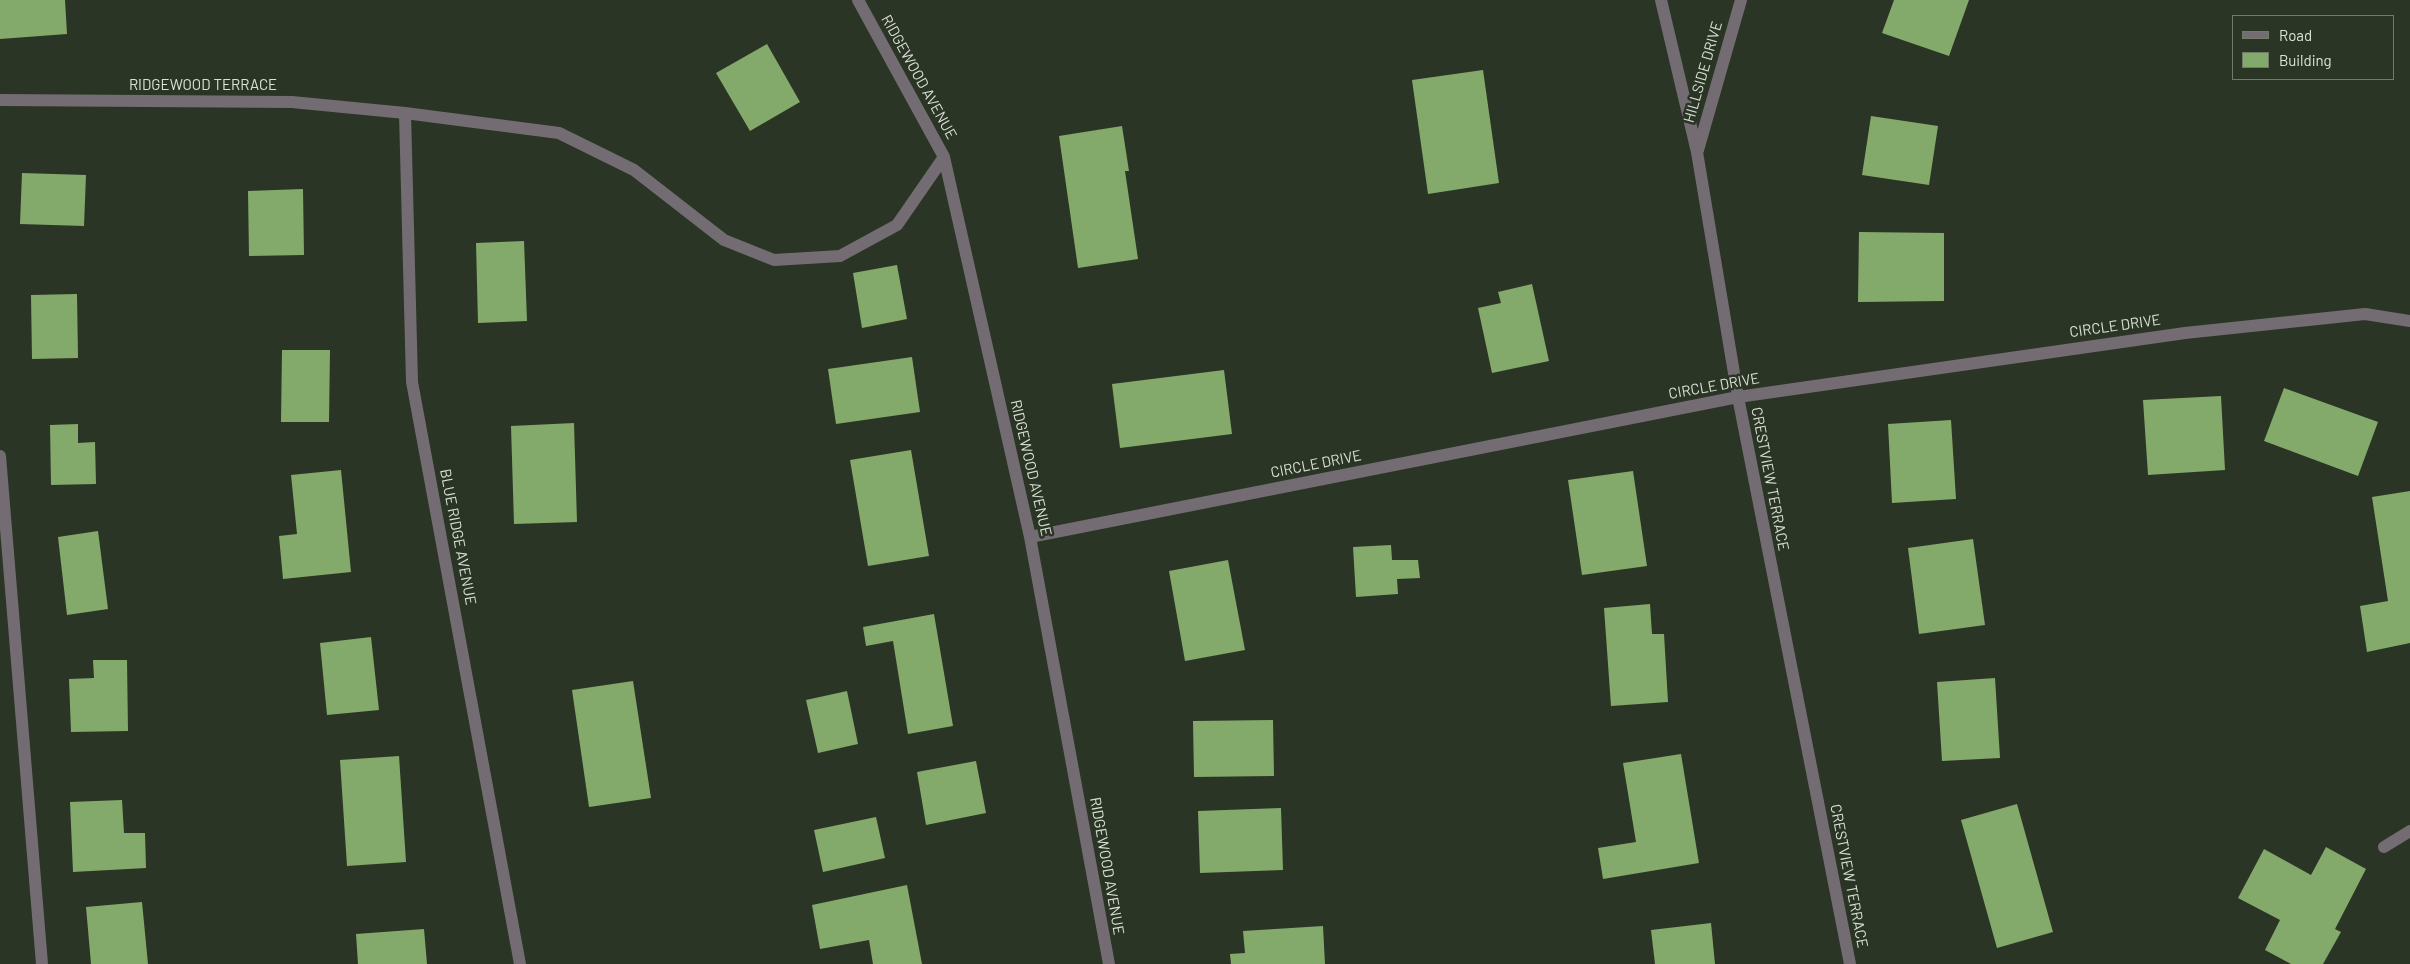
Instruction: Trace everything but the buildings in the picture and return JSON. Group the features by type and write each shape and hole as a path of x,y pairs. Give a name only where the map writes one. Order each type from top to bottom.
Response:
{"street":[{"name":"RIDGEWOOD AVENUE","path":"858,0 944,157 1030,537 1109,964"},
{"name":"CRESTVIEW TERRACE","path":"1661,0 1697,152 1738,397 1850,964"},
{"name":"HILLSIDE DRIVE","path":"1697,152 1741,0"},
{"name":"RIDGEWOOD TERRACE","path":"0,100 292,102 405,112 559,133 634,170 724,240 774,260 840,256 897,225 944,157"},
{"name":"BLUE RIDGE AVENUE","path":"405,112 412,382 520,964"},
{"name":"CIRCLE DRIVE","path":"1030,537 1738,397 2185,333 2365,314 2410,321"},
{"path":"0,456 42,964"},
{"path":"2384,847 2410,831"}]}
